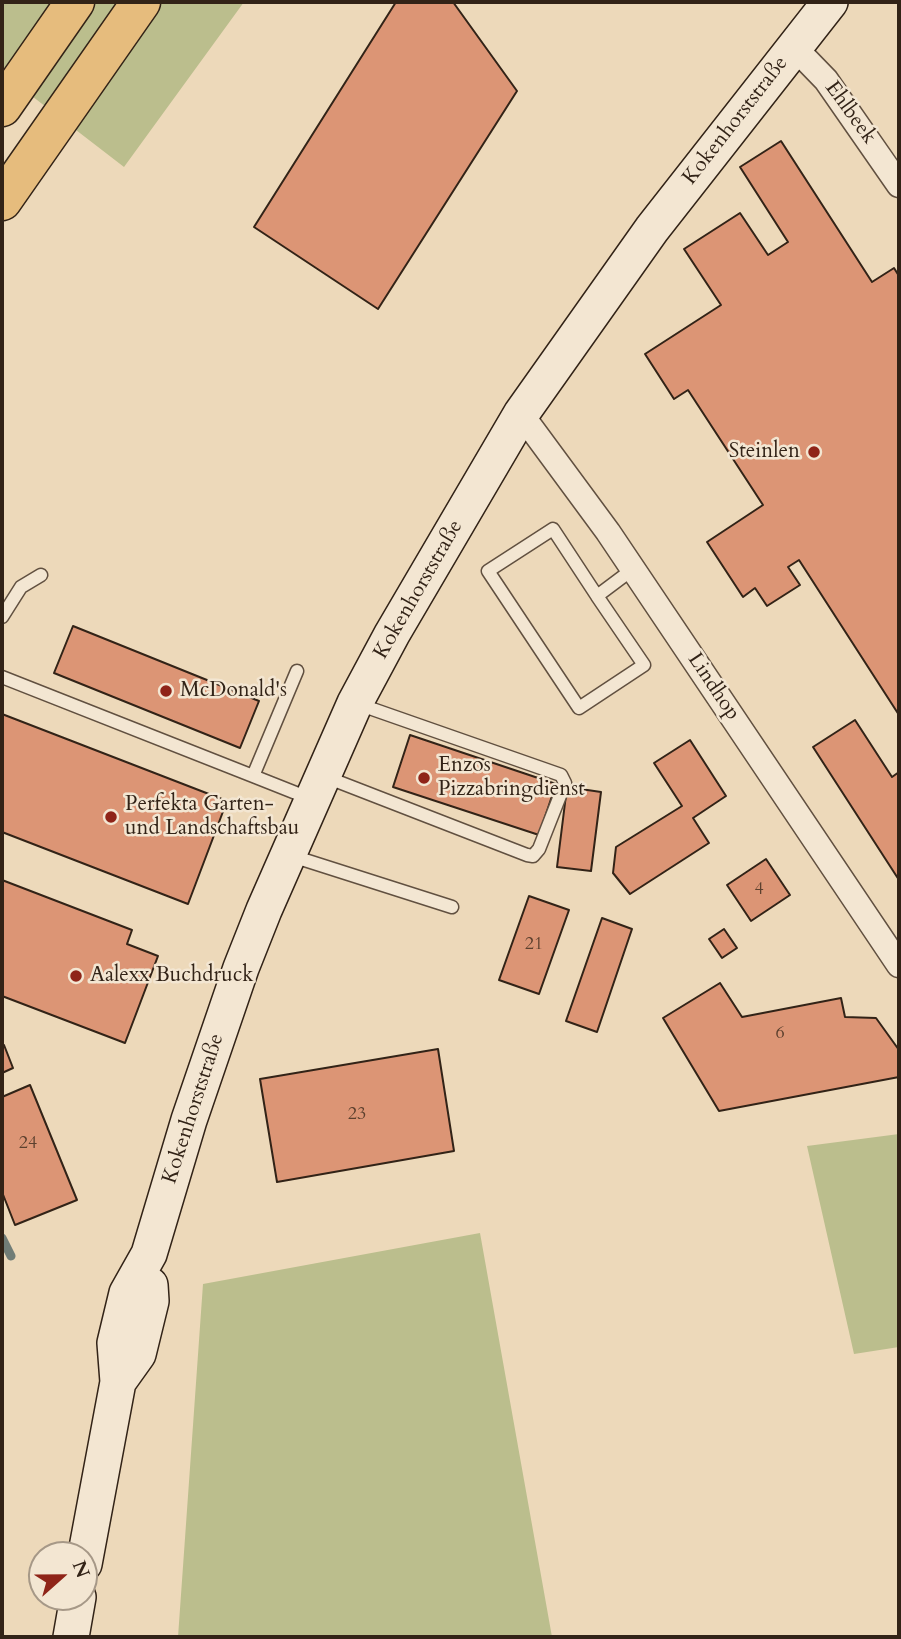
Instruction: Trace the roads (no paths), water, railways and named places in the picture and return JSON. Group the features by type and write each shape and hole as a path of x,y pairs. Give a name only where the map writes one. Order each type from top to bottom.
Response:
{"highway":[{"path":"2,107 75,2"},
{"path":"2,201 141,2"}],"main road":[{"name":"Kokenhorststraße","path":"88,1541 118,1382 138,1354 151,1301 149,1254 189,1120 241,968 355,703 391,634 520,414 652,229 830,2"},
{"path":"71,1637 76,1611"}],"street":[{"name":"Ehlbeek","path":"794,47 826,79 899,185"},
{"name":"Lindhop","path":"520,414 633,569 899,965"}],"lane":[{"path":"554,528 597,596 644,665 579,708 488,571 554,528"},
{"path":"597,596 633,569"},
{"path":"2,617 21,587 41,575"},
{"path":"253,776 298,671"},
{"path":"2,677 253,776 318,788 527,855 533,856 539,849 565,783 561,775 355,703"},
{"path":"288,855 452,907"}],"waterway":[{"path":"2,1238 11,1256"}],"place":[{"name":"Steinlen","path":"814,452"},
{"name":"McDonald's","path":"166,691"},
{"name":"Enzos Pizzabringdienst","path":"424,778"},
{"name":"Perfekta Garten- und Landschaftsbau","path":"111,817"},
{"name":"Aalexx Buchdruck","path":"76,976"}]}
